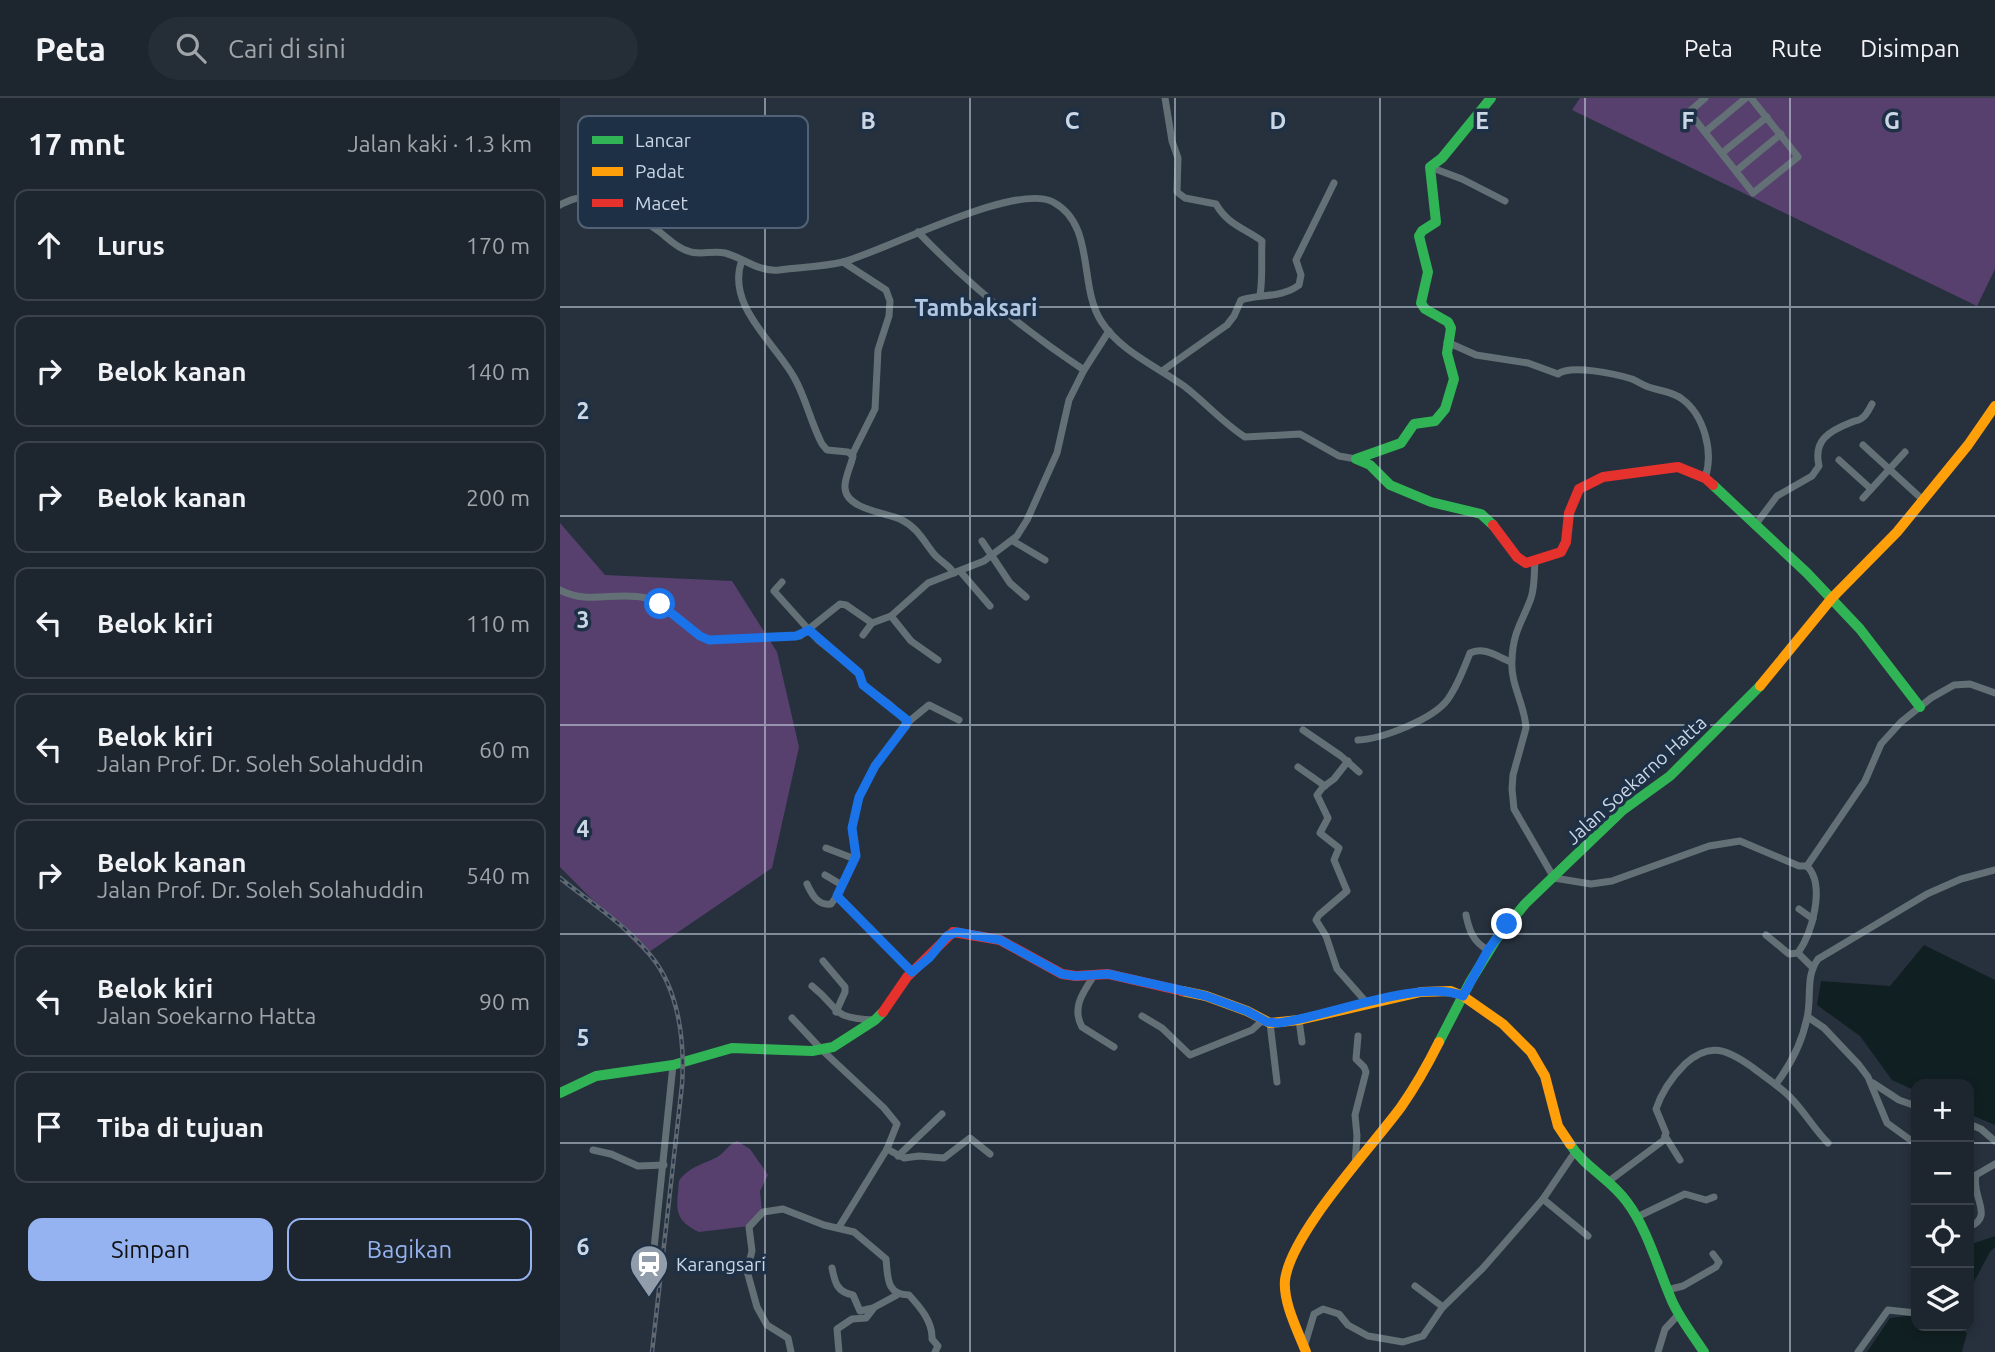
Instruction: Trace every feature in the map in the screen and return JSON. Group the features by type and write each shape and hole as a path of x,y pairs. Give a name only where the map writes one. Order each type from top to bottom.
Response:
{"street":[{"path":"1165,98 1172,141 1178,158 1177,192 1185,198 1216,204 1223,216 1236,227 1262,241 1263,278 1260,295"},
{"path":"1430,167 1442,158 1491,98"},
{"path":"1705,98 1689,112 1753,193 1798,157 1751,98"},
{"path":"1705,132 1746,98"},
{"path":"1722,153 1767,117"},
{"path":"1736,171 1781,134"},
{"path":"1430,167 1462,179 1505,201"},
{"path":"1356,459 1401,443 1414,424 1439,419 1445,409 1454,379 1448,360 1447,342 1451,330 1448,322 1425,309 1421,300 1428,272 1419,236 1436,222 1430,167"},
{"path":"1162,371 1227,325 1241,300 1260,295 1274,296 1299,285 1301,275 1296,260 1334,183"},
{"path":"654,228 688,251 724,253 758,268 774,270 843,262 994,206 1041,197 1065,211 1078,231 1091,299 1109,331 1124,346 1184,386 1245,437 1300,434 1339,456 1370,465 1390,485 1431,502 1481,514 1489,519 1520,560 1526,563 1560,552 1566,542 1569,513 1579,489 1603,477 1678,467 1705,478 1832,598 1860,629 1920,707"},
{"path":"560,205 578,200"},
{"path":"918,232 991,300 1084,370"},
{"path":"742,260 738,274 745,303 757,327 793,375 821,444 832,452 848,452 852,455"},
{"path":"843,262 887,290 890,301 889,316 878,350 875,409 852,455 845,486 850,497 871,512 888,514 912,527 990,606"},
{"path":"560,590 582,599 647,598 709,640 796,636 809,630 840,604 846,605 872,623 880,622 891,616 928,583 993,555 1013,541 1027,520 1057,453 1069,400 1109,331"},
{"path":"1447,342 1476,355 1528,363 1550,372 1586,370 1635,380 1682,399 1696,414 1705,435 1710,454 1705,478"},
{"path":"1756,524 1777,496 1812,476 1819,466 1816,452 1819,443 1842,426 1861,419 1872,404"},
{"name":"Jalan Soekarno Hatta","path":"1305,1351 1286,1296 1285,1282 1289,1265 1307,1230 1402,1105 1437,1047 1488,950 1514,916 1623,810 1670,776 1756,691 1832,598 1897,533 1982,427 1995,406"},
{"path":"1863,446 1923,500"},
{"path":"1863,498 1905,452"},
{"path":"1839,460 1871,489"},
{"path":"982,541 1010,583 1026,597"},
{"path":"1013,541 1045,560"},
{"path":"1535,560 1533,590 1517,627 1511,662 1516,694 1526,718 1512,789 1514,809 1554,878 1591,884 1612,881 1709,846 1740,841 1799,866 1807,866"},
{"path":"782,582 774,591 809,630 859,673 863,685 889,704 907,723"},
{"path":"891,616 911,641 938,660"},
{"path":"863,635 872,623"},
{"path":"1358,740 1370,740 1392,733 1441,707 1450,696 1470,653 1475,650 1482,650 1511,662"},
{"path":"1807,866 1865,781 1881,744 1901,722 1954,685 1970,684 1995,693"},
{"path":"807,884 821,904 831,904 837,896 855,859 852,828 859,797 875,766 907,723 929,705 959,720"},
{"path":"1303,730 1348,761 1359,772"},
{"path":"1348,761 1334,779 1317,793 1328,818 1320,833 1339,848 1335,860 1347,891 1316,920 1326,936 1337,969 1367,1003"},
{"path":"1298,767 1325,786"},
{"path":"826,848 855,859"},
{"path":"1798,953 1813,919 1816,882 1807,866"},
{"path":"1776,1084 1800,1044 1808,1017 1809,977 1818,958 1927,894 1961,879 1995,870"},
{"path":"825,875 842,885"},
{"path":"837,896 912,972"},
{"path":"1799,909 1813,919"},
{"path":"1466,915 1471,933 1488,950"},
{"path":"560,1093 596,1076 673,1065 732,1048 760,1051 822,1050 833,1047 875,1020 912,972 953,932 1000,940 1062,974 1108,974 1206,996 1266,1021 1299,1020 1432,990 1451,991 1463,996 1503,1024 1531,1052 1545,1076 1558,1126 1575,1152 1609,1181 1637,1217 1667,1290 1704,1352"},
{"path":"1766,934 1789,954 1798,953"},
{"path":"1798,953 1812,967"},
{"path":"823,961 845,987 836,1012"},
{"path":"1096,973 1078,1001 1079,1023 1114,1047"},
{"path":"812,986 836,1012 847,1018 875,1020"},
{"path":"1142,1016 1162,1028 1190,1055 1252,1030 1266,1021"},
{"path":"1808,1017 1824,1028 1878,1088 1911,1104"},
{"path":"792,1018 896,1121 896,1128 887,1149 839,1227"},
{"path":"1299,1020 1302,1042"},
{"path":"1266,1021 1277,1082"},
{"path":"1355,1166 1357,1136 1354,1115 1366,1072 1356,1059 1358,1036"},
{"path":"1680,1160 1665,1136 1656,1109 1670,1079 1697,1055 1711,1050 1726,1051 1776,1084 1828,1143"},
{"path":"650,1287 673,1065"},
{"path":"1868,1077 1887,1123 1915,1142"},
{"path":"898,1156 942,1114"},
{"path":"1974,1126 1995,1141"},
{"path":"1609,1181 1659,1145 1665,1136"},
{"path":"887,1149 907,1159 919,1156 944,1158 970,1138 990,1154"},
{"path":"593,1150 611,1154 638,1166 664,1165"},
{"path":"1305,1351 1312,1317 1323,1309 1333,1310 1348,1325 1360,1332 1390,1341 1403,1342 1425,1334 1443,1307 1483,1268 1543,1199 1575,1152"},
{"path":"1974,1225 1986,1217 1986,1207 1979,1197 1975,1182 1976,1175 1995,1164"},
{"path":"1637,1217 1685,1194 1706,1200 1714,1197"},
{"path":"1543,1199 1588,1236"},
{"path":"791,1352 788,1338 767,1325 757,1307 747,1271 752,1251 749,1227 763,1212 783,1209 861,1236 884,1256 887,1275 897,1294"},
{"path":"1667,1290 1683,1286 1716,1268 1719,1262 1713,1254"},
{"path":"832,1268 836,1286 844,1293 853,1295 859,1311 873,1308 897,1294 909,1294 933,1328 932,1339 938,1346 935,1352"},
{"path":"1415,1286 1443,1307"},
{"path":"839,1352 837,1329 852,1319 866,1318 873,1308"},
{"path":"1858,1352 1888,1310 1911,1312"},
{"path":"1658,1352 1665,1329 1679,1314"}],"shaded area":[{"path":"1580,98 1995,98 1995,269 1977,306 1572,110"},
{"path":"560,523 605,575 732,581 777,652 799,747 772,868 646,954 560,867"},
{"path":"1924,945 1995,980 1995,1125 1974,1116 1974,1079 1911,1079 1911,1089 1892,1080 1860,1036 1817,1005 1821,981 1890,986"},
{"path":"737,1141 750,1149 768,1175 760,1191 762,1212 749,1226 699,1232 680,1217 677,1205 679,1181 688,1172 719,1156"},
{"path":"1995,1236 1995,1247 1974,1282 1974,1268 1974,1243"},
{"path":"1911,1316 1911,1331 1965,1331 1967,1333 1962,1352 1867,1352 1890,1318"}],"railway":[{"path":"560,878 619,924 651,956 668,984 678,1017 682,1085 652,1352"}],"traffic: fast":[{"path":"1491,98 1442,158 1430,167 1436,222 1419,236 1428,272 1421,303 1425,309 1448,322 1451,328 1447,353 1454,379 1445,409 1435,421 1414,424 1401,443 1356,459 1370,465 1390,485 1431,502 1481,514 1493,525"},
{"path":"1713,485 1807,573 1860,629 1920,707"},
{"path":"1439,1042 1470,982 1497,938 1525,904 1623,810 1670,776 1760,686"},
{"path":"560,1093 596,1076 673,1065 732,1048 812,1051 833,1047 883,1012"},
{"path":"1570,1144 1583,1160 1621,1194 1634,1213 1647,1237 1675,1308 1704,1352"}],"traffic: slow":[{"path":"1760,686 1832,598 1897,532 1968,445 1995,406"},
{"path":"1182,991 1206,996 1247,1011 1270,1023 1299,1020 1421,992 1451,991 1463,996 1503,1024 1531,1052 1545,1076 1558,1126 1570,1144"},
{"path":"1306,1352 1286,1298 1285,1280 1290,1261 1316,1215 1406,1099 1439,1042"}],"traffic: jam":[{"path":"1493,525 1517,557 1526,563 1561,552 1566,542 1569,513 1579,489 1603,477 1678,467 1705,478 1713,485"},
{"path":"883,1012 907,977 953,932 1000,940 1062,974 1108,974 1182,991"}],"place":[{"name":"Karangsari","path":"649,1298"}],"district":[{"name":"Tambaksari","path":"976,307"}],"route":[{"path":"660,604 700,636 709,640 796,636 809,630 859,673 863,685 907,720 875,766 859,797 852,828 856,856 837,896 912,972 930,957 950,933 957,932 1000,940 1062,974 1108,974 1171,988 1206,996 1247,1011 1267,1022 1278,1023 1432,990 1451,991 1463,996 1488,950 1507,924"}]}
